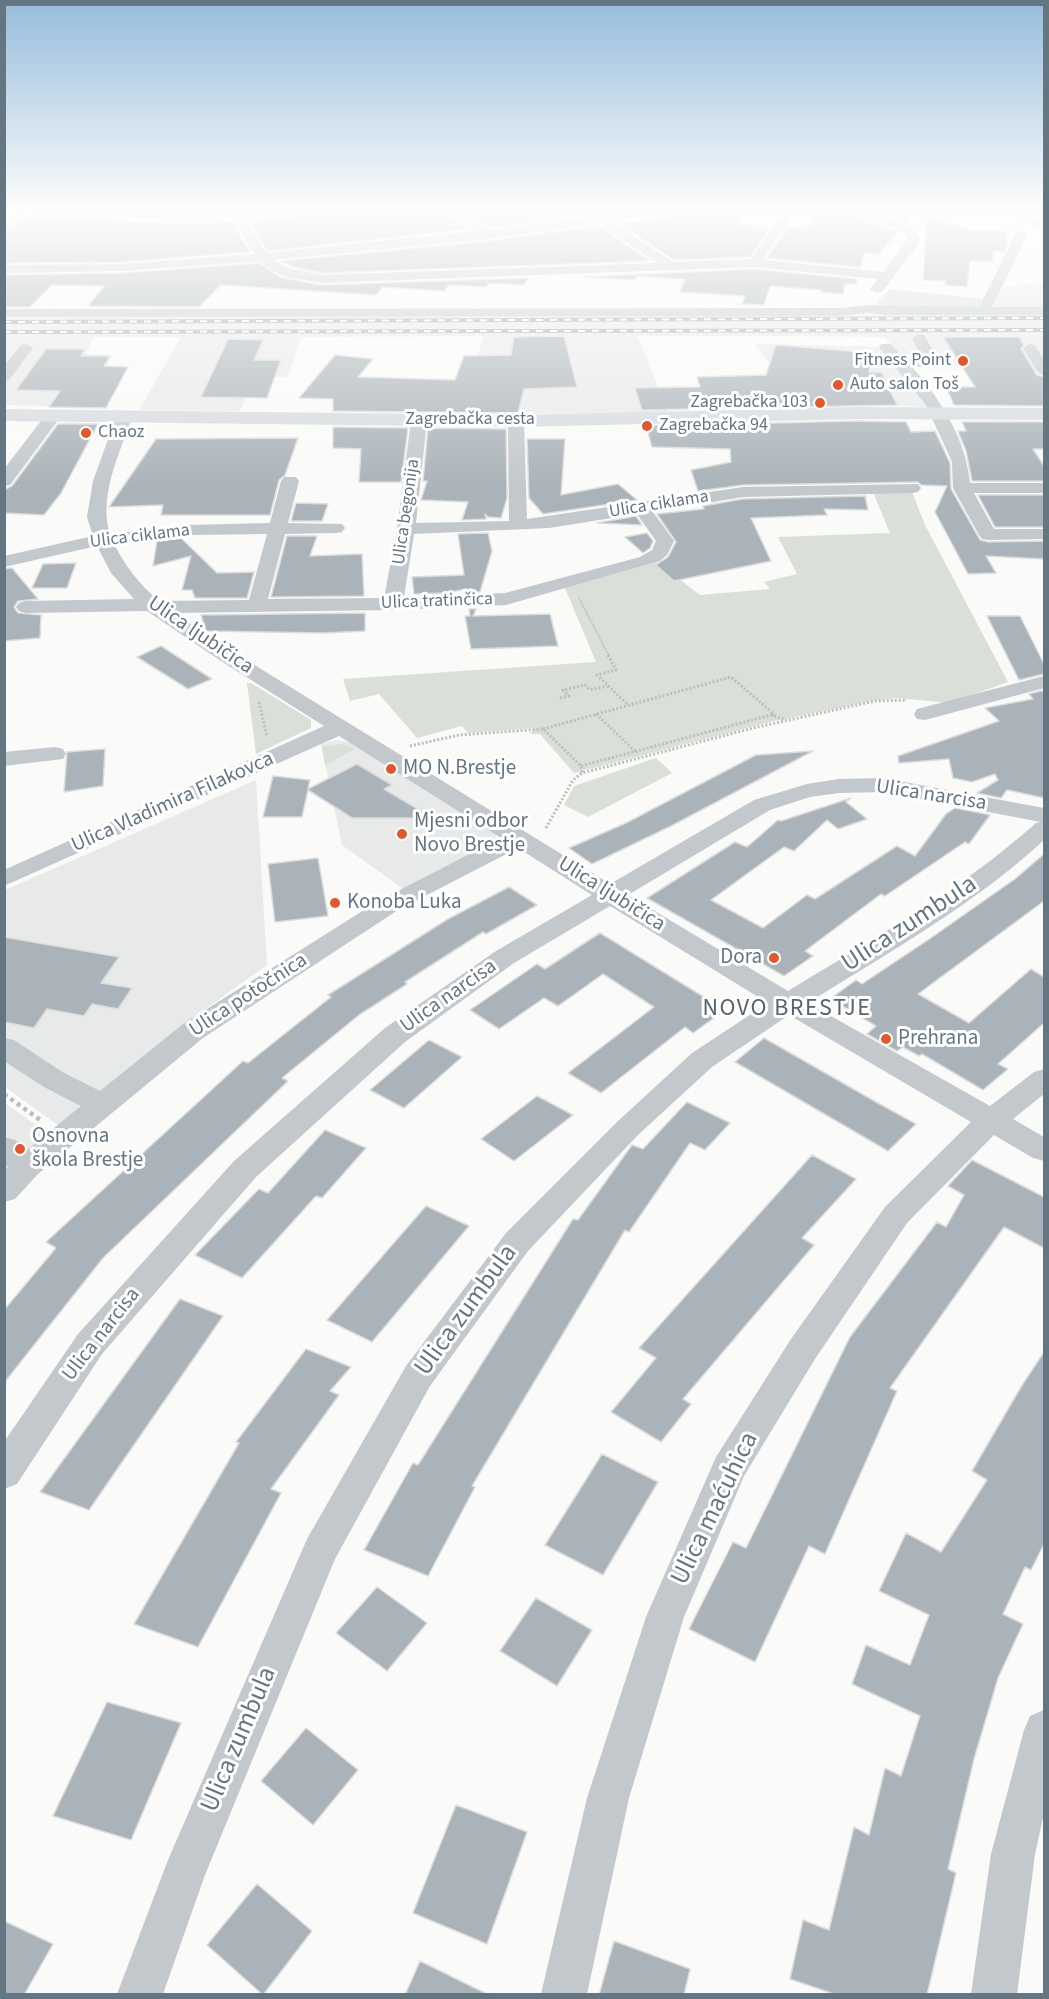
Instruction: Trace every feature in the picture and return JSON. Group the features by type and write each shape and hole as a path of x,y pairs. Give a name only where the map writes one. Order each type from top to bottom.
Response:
{"main road":[{"name":"Zagrebačka cesta","path":"4,415 516,420 936,413 1044,414"}],"street":[{"path":"865,301 864,307 868,309"},
{"path":"983,312 988,301"},
{"path":"4,313 841,312 868,309 887,312 1044,311"},
{"path":"899,363 933,363 919,338"},
{"path":"886,347 926,392 960,462 962,488 988,535 1044,534"},
{"path":"4,377 26,348"},
{"path":"1030,348 1044,371"},
{"path":"4,481 53,416"},
{"name":"Ulica ljubičica","path":"124,417 98,501 96,517 103,540 124,577 153,606 199,639 610,896 788,1003 1044,1150"},
{"name":"Ulica begonija","path":"393,604 406,529 419,420"},
{"path":"516,420 518,525"},
{"path":"257,606 290,481"},
{"name":"Ulica ciklama","path":"406,529 518,525 743,492 912,488"},
{"path":"962,488 1044,488"},
{"name":"Ulica tratinčica","path":"26,607 492,602 646,561 662,551 665,541 642,508"},
{"name":"Ulica ciklama","path":"4,562 103,540 188,530 336,528"},
{"path":"925,714 1044,681"},
{"name":"Ulica Vladimira Filakovca","path":"7,874 340,727"},
{"path":"4,759 55,754"},
{"name":"Ulica narcisa","path":"4,1473 90,1344 245,1169 395,1035 505,957 762,805 807,791 839,786 883,785 1044,815"},
{"name":"Ulica zumbula","path":"140,1995 183,1875 320,1551 418,1376 517,1242 628,1128 702,1060 788,1003 936,911 1009,860 1044,828"},
{"name":"Ulica potočnica","path":"4,1191 16,1157 65,1138 203,1024 389,905 523,840"},
{"path":"4,1047 54,1080 104,1105"},
{"name":"Ulica maćuhica","path":"564,1995 608,1798 664,1617 729,1468 803,1349 896,1215 991,1120 1044,1079"},
{"path":"994,1995 1013,1854 1044,1730"}],"path":[{"path":"571,582 616,670 597,675 628,705"},
{"path":"404,747 459,735 543,729 731,677 774,714 771,715"},
{"path":"560,698 569,696 563,690 585,685 590,690 608,686"},
{"path":"258,698 268,739"},
{"path":"612,709 623,700"},
{"path":"523,840 539,840 573,780 582,773 786,720 875,701 899,700 955,705"},
{"path":"596,714 636,753"},
{"path":"581,766 771,715 786,720"},
{"path":"543,729 581,766 582,773"},
{"path":"4,1094 65,1138"}],"shaded area":[{"path":"878,301 981,301 978,307 899,308 876,304"},
{"path":"995,301 1044,301 1044,307 992,307"},
{"path":"1044,314 1044,374 1042,371 1026,371 1022,367 898,366 929,406 924,407 877,404 792,407 770,364 755,344 893,347 885,337 760,336 638,336 668,413 464,414 469,380 484,336 301,337 288,377 256,376 240,411 139,410 181,337 94,337 85,354 112,355 85,407 5,405 5,317"},
{"path":"873,492 912,492 925,525 1008,682 950,703 898,698 877,700 770,722 574,773 540,734 530,734 534,728 468,733 462,726 417,738 379,694 350,701 343,679 596,662 565,588 657,562 700,595 770,589 764,582 797,574 778,537 890,533"},
{"path":"247,683 251,683 311,720 311,728 256,754"},
{"path":"336,740 354,743 496,834 495,843 405,890 342,845 321,744"},
{"path":"341,744 355,749 325,765 322,747"},
{"path":"656,758 672,773 588,817 564,805 574,786"},
{"path":"256,780 267,965 176,1030 66,1131 5,1087 5,890"},
{"name":"Osnovna škola Brestje","path":"5,1103 51,1136 5,1178"}],"building":[{"path":"4,301 36,301 30,307 4,307"},
{"path":"92,301 205,301 199,307 88,306"},
{"path":"743,301 765,301 764,305 742,304"},
{"path":"564,336 577,387 524,389 518,413 333,411 333,399 299,398 335,355 373,359 358,377 455,380 464,356 511,355 514,337"},
{"path":"943,337 1019,337 1024,345 1021,349 1037,375 1044,377 1044,406 954,405 946,387 975,387"},
{"path":"228,339 263,340 254,360 281,360 267,398 201,397"},
{"path":"776,345 873,353 869,372 882,373 897,405 642,410 635,388 700,387 697,377 766,375"},
{"path":"46,349 85,349 81,356 110,356 104,366 128,367 106,408 49,407 60,391 16,390"},
{"path":"906,422 911,432 935,431 950,463 951,489 980,540 988,542 1044,541 1044,559 986,556 996,573 968,574 935,512 947,486 921,485 918,482 743,485 698,491 691,470 731,462 730,449 652,447 646,426"},
{"path":"962,422 1044,422 1044,449 1033,449 1044,466 1044,481 972,481 966,451 958,431 966,431"},
{"path":"58,424 98,424 61,493 44,515 4,513 4,490 12,486"},
{"path":"333,427 408,428 401,482 359,482 361,449 333,448"},
{"path":"428,428 506,429 507,498 501,518 488,517 485,514 486,519 462,520 468,502 421,500 427,481 423,481"},
{"path":"298,438 285,475 279,480 270,515 161,515 163,505 109,507 156,439"},
{"path":"527,439 565,439 561,495 618,484 637,500 543,514 529,498"},
{"path":"978,495 1044,495 1044,527 995,527"},
{"path":"865,496 868,510 824,509 827,515 751,518 771,561 674,581 656,565 668,557 676,542 657,514 704,509 703,506 743,499"},
{"path":"296,503 328,504 322,521 291,521"},
{"path":"636,516 642,525 597,523"},
{"path":"488,533 492,551 480,592 466,592 466,589 447,593 414,594 412,577 464,575 458,534"},
{"path":"647,533 653,541 650,548 643,553 625,537"},
{"path":"287,536 317,536 310,556 362,554 364,596 271,597"},
{"path":"181,538 217,573 254,572 247,598 195,598 192,590 182,590 191,556 153,566 157,541"},
{"path":"76,563 67,588 32,588 43,564"},
{"path":"12,568 38,599 18,601 14,607 18,613 41,615 40,638 4,641 4,569"},
{"path":"469,609 476,609 473,616 550,614 558,646 471,649 465,616 470,616"},
{"path":"365,613 365,631 324,633 206,631 201,615"},
{"path":"987,616 1020,616 1044,664 1044,674 1019,680"},
{"path":"161,646 212,679 188,689 137,657"},
{"path":"1044,690 1044,798 1007,790 1001,798 977,793 998,780 995,774 972,782 953,778 949,759 899,763 898,756 999,721 985,708 1033,699 1029,694"},
{"path":"105,749 103,786 64,792 67,752"},
{"path":"813,751 671,826 592,864 569,848 626,823 756,755"},
{"path":"357,764 392,785 384,789 433,818 352,818 308,790 302,817 263,817 273,776 310,780 308,789"},
{"path":"851,798 846,802 867,819 838,829 827,820 794,851 784,847 711,900 763,928 807,895 815,899 897,846 915,856 946,814 955,808 990,815 969,844 965,842 885,896 881,894 805,951 813,956 784,976 647,898 735,842 747,847 778,820 781,821"},
{"path":"1044,854 1044,901 918,994 969,1023 1031,969 1044,977 1044,1023 998,1064 1008,1069 983,1090 922,1054 919,1056 903,1047 897,1051 867,1034 876,1026 830,999 856,980 862,984 928,940 1015,879"},
{"path":"318,858 328,916 275,922 268,864"},
{"path":"509,887 537,905 486,934 483,932 405,982 407,984 359,1015 282,1078 288,1081 103,1258 4,1383 4,1310 56,1248 46,1242 243,1061 248,1063 331,997 328,995 448,919"},
{"path":"600,933 725,1010 693,1033 685,1027 601,1093 568,1073 654,1007 603,974 558,1006 544,998 499,1029 470,1010 537,964 545,969"},
{"path":"4,937 119,957 101,983 132,988 118,1009 92,1004 84,1016 47,1009 34,1028 4,1022"},
{"path":"764,1038 916,1124 888,1151 735,1062"},
{"path":"429,1040 462,1057 404,1108 370,1090"},
{"path":"537,1096 573,1115 514,1161 481,1139"},
{"path":"687,1102 730,1123 705,1150 690,1143 629,1232 625,1230 472,1486 475,1487 428,1576 364,1550 413,1463 418,1465 573,1219 578,1220 632,1145 643,1149"},
{"path":"325,1130 366,1148 322,1198 316,1196 242,1278 195,1255 259,1189 268,1193"},
{"path":"812,1155 856,1179 802,1238 814,1245 683,1399 691,1404 661,1442 611,1412 656,1358 639,1348"},
{"path":"972,1160 1044,1197 1044,1248 1004,1227 890,1388 897,1391 825,1554 809,1546 755,1662 689,1629 733,1542 746,1548 850,1337 937,1222 946,1227 964,1195 948,1186"},
{"path":"426,1206 469,1226 372,1342 327,1320"},
{"path":"180,1299 223,1316 89,1510 40,1492"},
{"path":"306,1349 351,1367 330,1391 339,1395 271,1489 281,1493 198,1647 134,1624 239,1443 236,1442"},
{"path":"1044,1352 1044,1544 1031,1570 1025,1567 1003,1614 1023,1624 998,1678 974,1759 948,1869 956,1873 927,1995 837,1995 790,1979 803,1920 829,1930 854,1827 869,1835 885,1768 901,1776 920,1716 852,1684 866,1645 910,1665 929,1615 879,1591 906,1533 941,1552 987,1480 972,1471"},
{"path":"602,1454 658,1482 603,1575 545,1545"},
{"path":"377,1587 427,1623 387,1671 336,1633"},
{"path":"536,1598 592,1630 557,1686 500,1651"},
{"path":"107,1702 181,1723 131,1840 53,1816"},
{"path":"306,1728 358,1770 313,1825 261,1781"},
{"path":"456,1805 527,1832 487,1944 413,1913"},
{"path":"257,1884 312,1931 263,1995 207,1945"},
{"path":"4,1921 53,1944 24,1995 4,1995"},
{"path":"614,1941 690,1969 684,1995 599,1995"},
{"path":"420,1961 489,1995 405,1995"}],"railway":[{"path":"4,322 1044,318"},
{"path":"4,332 1044,330"}],"place":[{"name":"Fitness Point","path":"963,361"},
{"name":"Auto salon Toš","path":"838,385"},
{"name":"Zagrebačka 103","path":"820,403"},
{"name":"Zagrebačka 94","path":"647,426"},
{"name":"Chaoz","path":"86,433"},
{"name":"MO N.Brestje","path":"391,769"},
{"name":"Mjesni odbor Novo Brestje","path":"402,834"},
{"name":"Konoba Luka","path":"335,903"},
{"name":"Dora","path":"774,958"},
{"name":"Prehrana","path":"886,1039"},
{"name":"Osnovna škola Brestje","path":"20,1149"}],"district":[{"name":"NOVO BRESTJE","path":"787,1010"}]}
